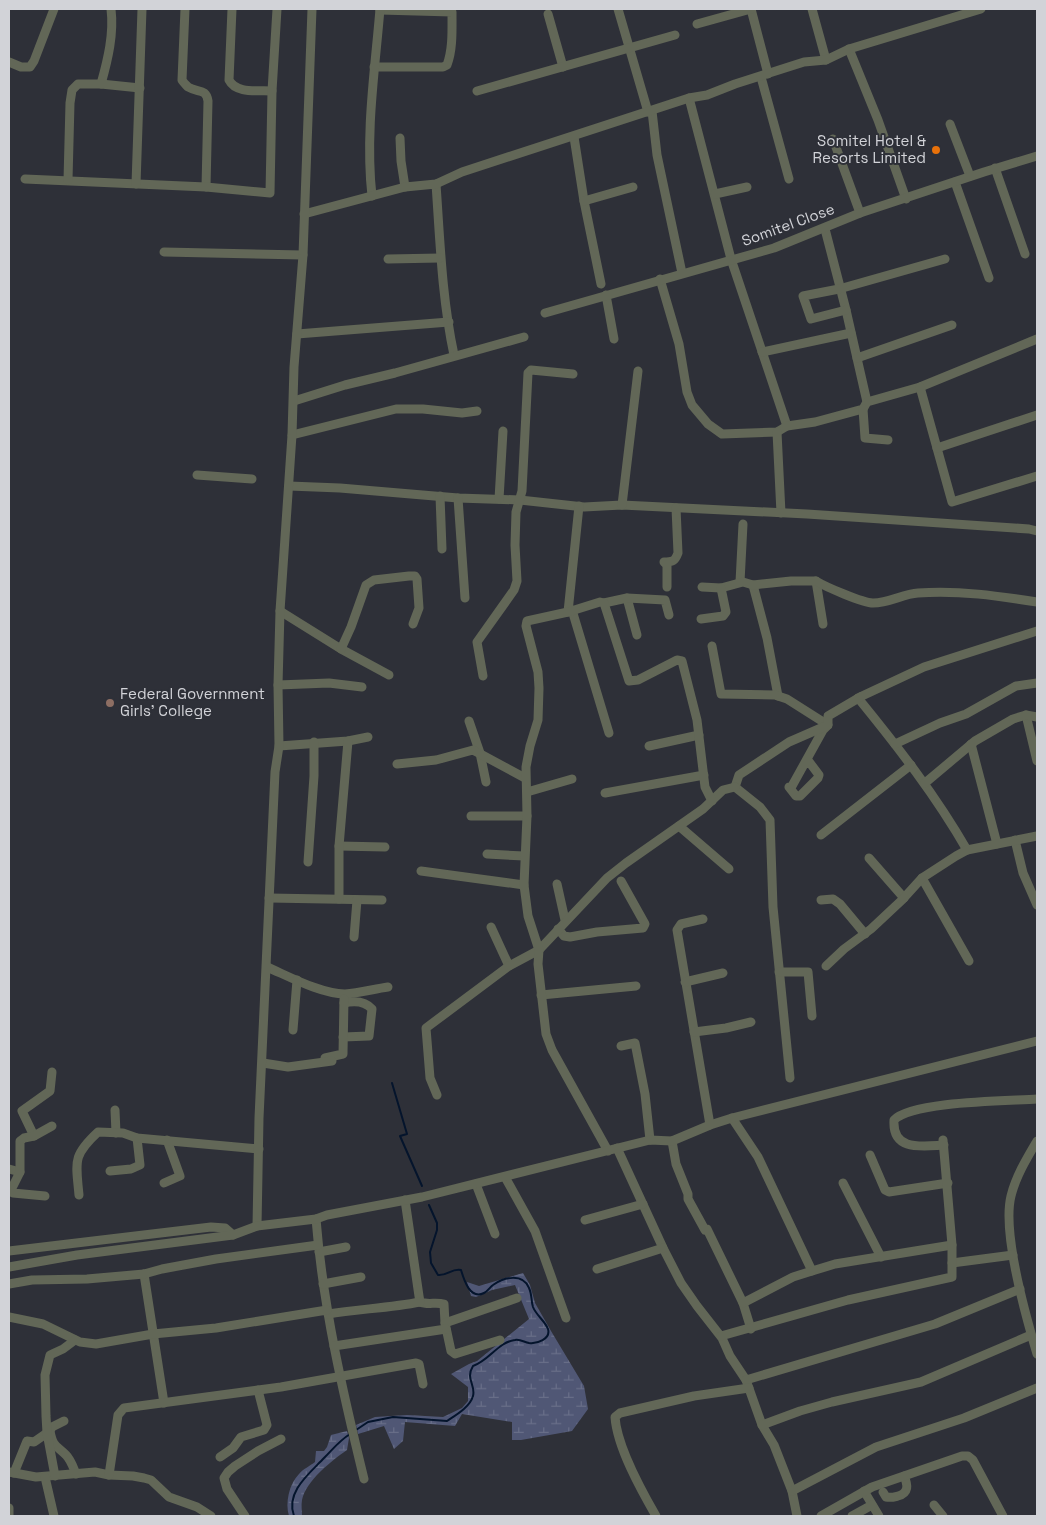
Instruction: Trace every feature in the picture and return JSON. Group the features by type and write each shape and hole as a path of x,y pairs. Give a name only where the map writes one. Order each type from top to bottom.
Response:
{"street":[{"path":"9,62 22,67 30,67 54,9"},
{"path":"101,84 108,60 111,9"},
{"path":"136,184 142,9"},
{"path":"186,9 182,80 188,87 203,91 207,95 206,187"},
{"path":"232,9 229,80 231,86 240,89 272,91"},
{"path":"25,179 206,187 270,193 272,91 277,9"},
{"path":"257,1226 259,1118 269,898 275,772 279,746 280,611 292,435 294,367 303,255 312,9"},
{"path":"372,196 369,176 374,67 380,9 452,12 451,42 447,66 443,68 374,67"},
{"path":"618,9 650,111 657,155 682,273"},
{"path":"696,24 751,9 789,179"},
{"path":"812,9 826,60"},
{"path":"304,214 405,187 436,184 462,172 689,98 707,95 804,62 826,60 849,48 981,9"},
{"path":"548,14 563,67"},
{"path":"477,91 675,35"},
{"path":"849,48 878,120 906,199"},
{"path":"68,180 72,90 78,84 140,88"},
{"path":"689,98 731,259 787,426"},
{"path":"950,124 970,176"},
{"path":"574,137 584,201 601,284"},
{"path":"400,138 400,161 405,187"},
{"path":"833,139 860,213"},
{"name":"Somitel Close","path":"545,314 774,248 860,213 970,176 1037,156"},
{"path":"995,168 1025,254"},
{"path":"955,182 989,278"},
{"path":"436,184 440,258 454,355"},
{"path":"584,201 633,187"},
{"path":"715,194 747,187"},
{"path":"824,229 858,358 865,405 866,438 888,440"},
{"path":"164,252 303,255"},
{"path":"388,259 440,258"},
{"path":"846,310 811,319 803,296 839,289 944,259"},
{"path":"660,280 679,344 687,392 692,405 708,424 722,434 777,432 787,426 815,422 920,387 1037,339"},
{"path":"606,295 614,338"},
{"path":"297,334 449,322"},
{"path":"858,358 952,325"},
{"path":"762,352 851,333"},
{"path":"294,400 524,336"},
{"path":"483,676 477,642 514,590 517,581 516,512 522,491 528,373 531,370 574,374"},
{"path":"622,505 638,371"},
{"path":"920,387 952,502 1037,476"},
{"path":"292,435 396,409 423,409 462,413 477,411"},
{"path":"938,448 1037,415"},
{"path":"499,499 503,432"},
{"path":"777,432 781,513"},
{"path":"197,474 252,479"},
{"path":"289,486 340,488 458,498 520,500 579,506 622,505 781,513 1037,531"},
{"path":"440,496 442,549"},
{"path":"458,498 465,598"},
{"path":"579,506 570,611 609,733"},
{"path":"667,586 667,565 664,562 672,562 676,559 678,553 676,508"},
{"path":"740,582 743,524"},
{"path":"341,649 366,585 374,580 409,576 415,576 418,579 419,608 413,624"},
{"path":"702,587 721,588 740,582 753,585 791,581 816,581 863,601 873,603 915,593 968,593 1037,602"},
{"path":"816,581 823,624"},
{"path":"753,585 767,638 778,696"},
{"path":"701,619 723,616 726,612 721,588"},
{"path":"627,598 637,635"},
{"path":"608,1151 552,1050 546,1034 538,964 539,950 528,916 524,885 527,816 525,778 530,746 538,720 539,688 538,672 526,626 527,621 600,602 604,603 627,598 665,600 668,615"},
{"path":"604,603 628,681 638,680 677,660 682,661 699,735 705,787 712,802"},
{"path":"280,611 341,649 389,675"},
{"path":"807,759 823,730 828,725 828,716 858,698 924,667 1037,630"},
{"path":"712,646 721,694 775,695 787,699 828,725"},
{"path":"278,685 329,683 362,687"},
{"path":"895,744 940,723 966,714 1016,686 1037,683"},
{"path":"858,698 925,783 967,850"},
{"path":"925,783 971,744 1013,719 1026,715 1037,717"},
{"path":"1026,715 1037,761"},
{"path":"469,721 480,753 486,782"},
{"path":"735,787 739,775 775,751 789,742 828,725"},
{"path":"649,746 699,735"},
{"path":"279,746 348,741 368,737"},
{"path":"339,899 339,846 348,741"},
{"path":"308,862 314,776 314,742"},
{"path":"971,744 997,844"},
{"path":"397,764 436,760 472,750 525,778"},
{"path":"821,835 911,765"},
{"path":"605,793 704,775"},
{"path":"527,792 572,778"},
{"path":"437,1095 430,1078 426,1028 509,966 539,950 607,878 712,802 723,790 735,787"},
{"path":"735,787 760,807 770,820 773,907 790,1078"},
{"path":"471,816 527,816"},
{"path":"679,826 729,869"},
{"path":"826,966 904,898 922,878 967,850 1037,836"},
{"path":"1015,840 1023,873 1037,905"},
{"path":"339,846 385,847"},
{"path":"487,854 524,856"},
{"path":"869,858 904,898"},
{"path":"421,871 524,885"},
{"path":"922,878 969,961"},
{"path":"558,928 564,936 570,937 597,932 643,928 645,924 621,881"},
{"path":"557,884 566,920"},
{"path":"269,898 382,900"},
{"path":"821,900 833,899 840,904 864,934"},
{"path":"354,937 357,900"},
{"path":"703,919 681,924 676,930 710,1125"},
{"path":"491,927 509,966"},
{"path":"267,967 306,985 369,1005 372,1009 369,1036 343,1037"},
{"path":"779,972 808,972 812,1016"},
{"path":"686,982 723,973"},
{"path":"293,1030 297,980"},
{"path":"541,995 636,986"},
{"path":"344,998 388,987"},
{"path":"325,1058 343,1054 344,998"},
{"path":"694,1032 726,1028 751,1022"},
{"path":"9,1267 77,1255 233,1235 257,1226 316,1219 327,1215 405,1200 650,1140 672,1141 732,1118 1037,1041"},
{"path":"621,1046 636,1043 645,1094 650,1140"},
{"path":"263,1063 288,1067 340,1060"},
{"path":"34,1136 22,1111 50,1091 52,1072"},
{"path":"721,1336 848,1300 950,1278 952,1276 952,1245 944,1142 912,1147 901,1140 896,1134 894,1120 898,1116 927,1107 1037,1099"},
{"path":"115,1110 116,1132"},
{"path":"732,1118 758,1157 812,1271"},
{"path":"45,1196 12,1192 11,1190 20,1172 20,1141 52,1126"},
{"path":"79,1195 77,1157 98,1132 116,1132 137,1138 259,1149"},
{"path":"110,1171 130,1170 140,1165 137,1138"},
{"path":"164,1183 180,1176 167,1140"},
{"path":"672,1141 676,1164 688,1194 688,1200 705,1230 707,1229 743,1304 751,1329"},
{"path":"1037,1141 1015,1181 1010,1197 1007,1218 1020,1289 1037,1354"},
{"path":"618,1148 663,1248 681,1283 696,1306 721,1336 730,1356 748,1384 762,1425 774,1445 792,1491 797,1516"},
{"path":"870,1154 885,1190 889,1192 948,1183"},
{"path":"9,1169 20,1172"},
{"path":"505,1177 535,1231 566,1318"},
{"path":"843,1183 881,1256"},
{"path":"476,1184 495,1234"},
{"path":"405,1200 420,1302"},
{"path":"586,1220 643,1204"},
{"path":"316,1219 327,1312 339,1377 364,1479"},
{"path":"9,1251 211,1227 225,1228 233,1235"},
{"path":"743,1304 793,1277 835,1264 952,1245"},
{"path":"9,1284 32,1280 86,1279 144,1274 162,1268 216,1259 346,1247"},
{"path":"597,1269 663,1248"},
{"path":"952,1263 1013,1255"},
{"path":"144,1274 164,1403"},
{"path":"323,1284 362,1277"},
{"path":"652,1514 622,1446 615,1424 615,1416 748,1384 935,1324 1020,1289"},
{"path":"334,1346 446,1326 517,1298"},
{"path":"9,1317 43,1324 80,1342 96,1344 153,1334 216,1328 327,1312 397,1306 420,1302 438,1302 444,1304 451,1351 455,1354 500,1340"},
{"path":"762,1425 816,1406 921,1382 1031,1335"},
{"path":"54,1516 47,1433 45,1375 50,1355 63,1349 75,1340"},
{"path":"109,1475 118,1415 124,1408 258,1390 416,1363 421,1367 423,1384"},
{"path":"792,1491 876,1447 964,1418 1037,1388"},
{"path":"220,1457 233,1448 242,1437 264,1430 266,1426 258,1390"},
{"path":"64,1421 52,1427 50,1431 52,1443 71,1461 76,1474"},
{"path":"47,1433 34,1442 27,1440 11,1473 36,1477 95,1472 109,1475 133,1476 151,1480 169,1497 197,1507 211,1516"},
{"path":"245,1516 226,1489 224,1478 235,1466 281,1439"},
{"path":"821,1516 872,1487 962,1456 968,1456 973,1460 1004,1516"},
{"path":"883,1492 889,1498 903,1494 908,1486 904,1476"},
{"path":"864,1491 879,1516"},
{"path":"934,1504 943,1516"},
{"path":"852,1516 872,1505"},
{"path":"9,1508 9,1516"}],"green space":[{"path":"523,1273 530,1285 535,1303 584,1386 588,1409 572,1431 512,1440 512,1422 462,1414 455,1426 405,1422 403,1441 394,1449 384,1426 358,1434 356,1425 375,1417 407,1415 443,1417 462,1408 468,1401 468,1387 451,1374 477,1361 529,1319 515,1285 492,1290 476,1297 471,1296 467,1282 479,1286"},
{"path":"347,1431 349,1438 347,1450 314,1479 304,1493 302,1516 289,1516 287,1505 289,1494 296,1478 315,1462 316,1451 324,1451 331,1435"}],"waterway":[{"path":"392,1083 407,1134 400,1136 422,1186"},
{"path":"356,1430 368,1422 393,1417 447,1421 469,1404 473,1396 474,1392 470,1378 473,1366 479,1364 509,1341 520,1340 536,1343 543,1340 548,1333 545,1323 534,1310 530,1290 522,1280 508,1278 493,1285 485,1292 475,1294 468,1288 461,1270 438,1275 431,1263 430,1252 437,1230 437,1223 429,1205"},
{"path":"294,1516 293,1499 300,1484 350,1434"}],"place":[{"name":"Somitel Hotel & Resorts Limited","path":"936,150"},
{"name":"Federal Government Girls' College","path":"110,703"}]}
